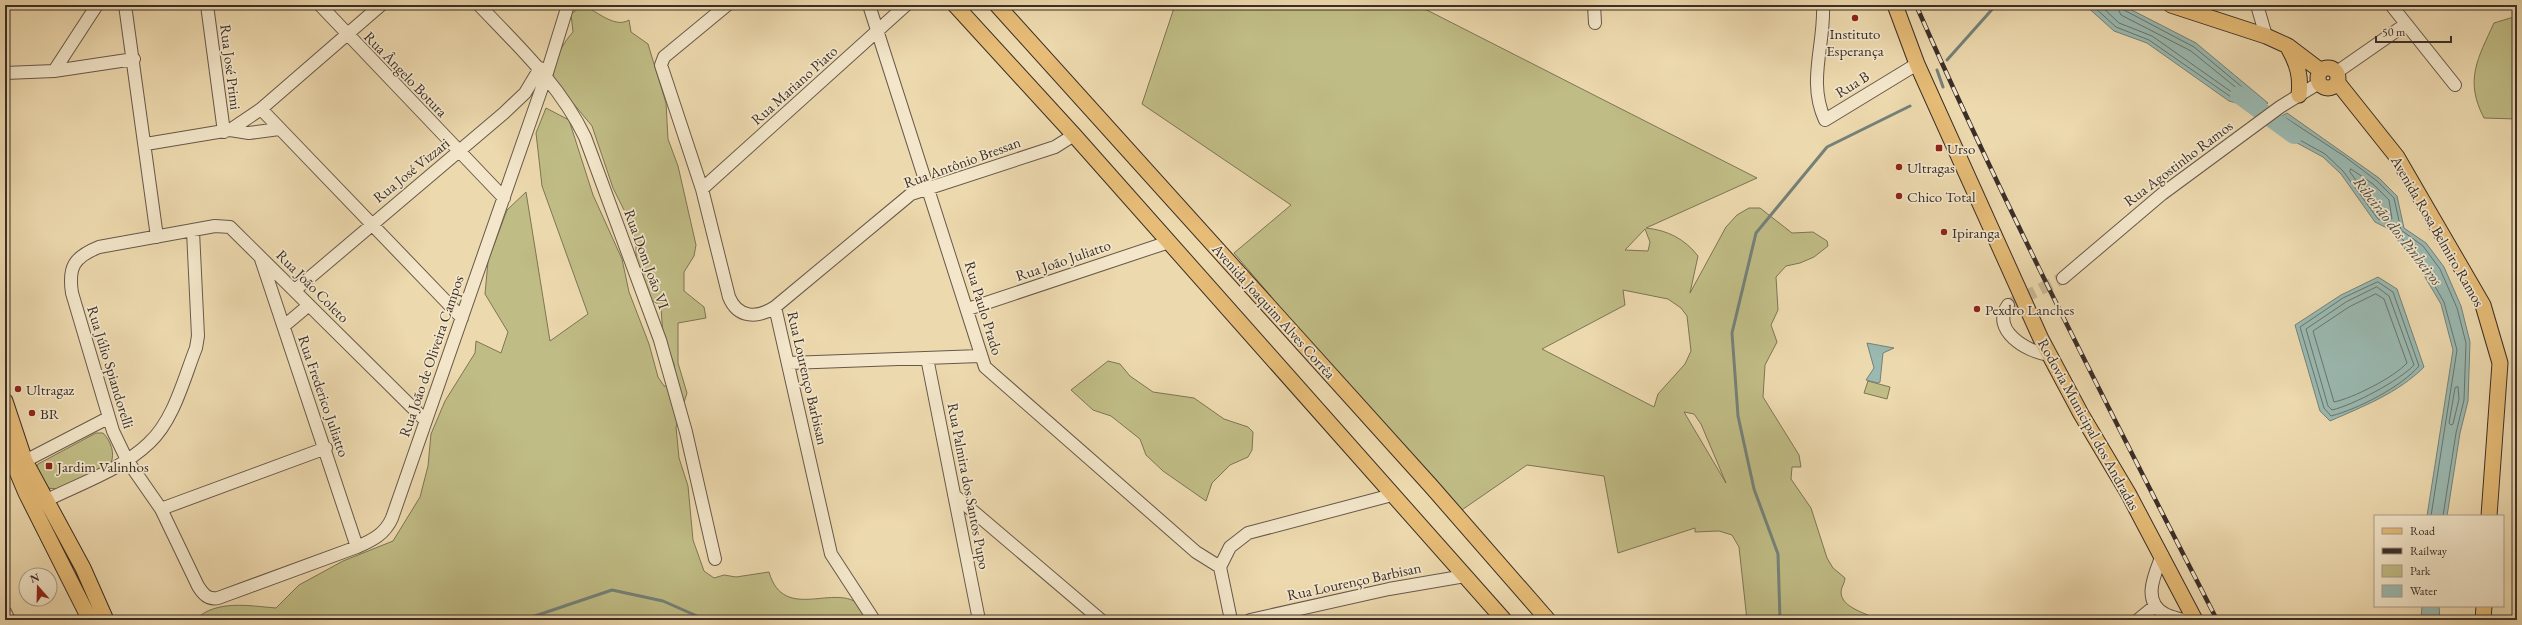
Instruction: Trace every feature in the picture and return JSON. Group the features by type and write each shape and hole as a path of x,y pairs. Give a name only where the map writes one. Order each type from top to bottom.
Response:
{"main road":[{"path":"955,5 1074,135 1504,620"},
{"name":"Avenida Joaquim Alves Corrêa","path":"997,5 1431,486 1548,620"},
{"name":"Rodovia Municipal dos Andradas","path":"1895,5 1917,64 2049,355 2162,555 2195,620"},
{"path":"2172,5 2266,36 2288,46 2320,77 2328,68 2337,77"},
{"path":"2288,46 2298,64 2301,79 2299,95"},
{"name":"Avenida Rosa Belmiro Ramos","path":"2337,77 2397,157 2483,304 2500,363 2489,515"},
{"path":"5,401 25,461 45,501 83,568 106,620"},
{"path":"5,443 20,479 90,620"},
{"path":"2483,620 2484,607"}],"street":[{"path":"54,70 96,5"},
{"path":"125,5 146,144 157,237"},
{"name":"Rua José Primi","path":"207,5 227,131"},
{"name":"Rua Ângelo Botura","path":"320,5 504,198"},
{"path":"227,131 261,109 346,33 381,5"},
{"name":"Rua Dom João VI","path":"479,5 543,72 576,118 585,137 660,340 686,432 715,559"},
{"name":"Rua João de Oliveira Campos","path":"204,594 213,599 218,598 357,548 383,533 389,526 504,198 543,72 568,5"},
{"name":"Rua Lourenço Barbisan","path":"727,5 664,56 661,65 702,189 731,303 741,312 754,316 762,314 775,307 831,554 874,620"},
{"name":"Rua Paulo Prado","path":"869,5 968,309 980,356 985,367 998,381 1196,552 1220,567"},
{"name":"Rua Mariano Piato","path":"702,189 906,5"},
{"path":"1594,5 1594,23"},
{"name":"Rua B","path":"1823,5 1815,88 1817,104 1825,120 1917,64"},
{"path":"2257,5 2266,36"},
{"path":"2391,5 2455,85"},
{"path":"2337,77 2406,24"},
{"path":"5,73 54,70 134,59"},
{"name":"Rua José Vizzari","path":"295,290 371,224 459,152 525,93 543,72"},
{"name":"Rua Agostinho Ramos","path":"2063,278 2162,194 2280,107 2299,95 2320,77"},
{"path":"261,109 462,318"},
{"path":"146,144 227,131 249,133 278,128"},
{"name":"Rua Antônio Bressan","path":"775,307 911,194 1055,147 1074,135"},
{"name":"Rua João Coleto","path":"157,237 215,226 230,227 425,420"},
{"path":"45,501 127,460 150,443 163,425 196,348 198,336 193,231"},
{"name":"Rua Júlio Spiandorelli","path":"157,237 99,247 82,256 72,267 70,281 72,293 108,418 127,460 160,509 198,586 204,594"},
{"name":"Rua João Juliatto","path":"968,309 1169,242"},
{"name":"Rua Frederico Juliatto","path":"260,256 326,448 357,548"},
{"path":"2008,304 2003,311 2002,318 2007,332 2037,353 2049,355"},
{"path":"284,326 309,305"},
{"path":"788,363 980,356"},
{"name":"Rua Palmira dos Santos Pupo","path":"927,358 980,620"},
{"path":"25,461 108,418"},
{"path":"160,509 326,448"},
{"path":"954,495 1101,620"},
{"path":"1231,620 1220,567 1230,547 1248,533 1392,495"},
{"path":"2162,555 2151,587 2151,597 2155,606 2165,614 2183,620"},
{"name":"Rua Lourenço Barbisan","path":"1250,620 1389,589 1465,576"},
{"path":"2138,620 2155,606"},
{"path":"5,612 9,620"}],"green space":[{"path":"1175,5 1417,5 1757,178 1646,228 1675,236 1693,250 1698,256 1690,293 1726,227 1737,215 1749,208 1760,208 1792,233 1813,232 1827,241 1828,246 1814,257 1800,263 1786,266 1776,277 1778,310 1771,325 1777,342 1765,365 1763,397 1799,455 1801,467 1792,467 1791,479 1811,508 1827,558 1833,568 1845,578 1841,590 1842,598 1856,610 1880,620 1747,620 1739,547 1732,535 1719,531 1695,532 1695,528 1618,553 1604,476 1527,465 1456,514 1234,253 1291,205 1142,104","holes":["1645,229 1650,242 1648,251 1625,250","1623,290 1668,299 1681,308 1687,316 1691,351 1685,364 1658,394 1654,407 1542,349 1625,305","1684,412 1694,414 1701,424 1726,483"]},
{"path":"587,7 613,21 624,22 629,20 631,32 648,44 666,103 668,139 678,166 696,245 694,256 684,272 684,291 704,307 706,318 678,323 678,363 687,393 676,427 679,458 688,486 693,540 704,571 714,578 724,575 736,577 769,572 776,587 786,596 798,599 838,597 850,599 861,606 869,620 195,620 203,613 223,606 244,605 276,608 299,585 343,561 393,541 420,497 428,466 431,434 445,401 475,353 476,341 501,353 508,332 485,294 488,261 507,210 526,192 550,341 588,314 542,186 536,133 546,108 569,120 593,195 622,259 629,292 649,344 658,377 664,386 669,386 676,376 674,364 663,334 661,309 658,304 642,294 636,273 636,245 633,228 613,188 592,126 553,79 559,54 565,42 573,32 571,14 579,8"},
{"path":"2517,16 2517,119 2484,118 2478,104 2474,80 2479,58 2494,23"},
{"path":"1108,361 1120,364 1130,376 1153,392 1194,398 1224,419 1248,427 1253,432 1252,450 1248,457 1230,465 1212,483 1206,501 1163,471 1146,455 1140,439 1111,416 1093,410 1071,390"},
{"path":"1868,381 1890,387 1887,399 1864,393"},
{"path":"96,433 103,433 110,443 113,455 111,463 57,489 47,488 36,469 38,464"}],"water":[{"path":"2085,5 2122,5 2196,43 2268,103 2252,114 2247,106 2229,101 2147,43 2114,31"},
{"path":"2287,113 2379,178 2397,196 2404,228 2426,243 2444,267 2461,306 2470,342 2468,401 2460,433 2447,515 2427,515 2453,350 2441,304 2419,267 2389,229 2375,222 2341,174 2323,157 2286,137 2271,122"},
{"path":"2378,277 2397,289 2424,367 2392,392 2330,421 2320,411 2295,325 2341,295"},
{"path":"1867,343 1894,348 1883,353 1880,382 1878,383 1866,380 1874,368"},
{"path":"2422,607 2439,607 2440,620 2421,620"}],"waterway":[{"path":"1947,60 1996,5"},
{"path":"1937,70 1943,87"},
{"name":"Ribeirão dos Pinheiros","path":"2239,95 2294,135"},
{"path":"1780,620 1778,554 1754,489 1738,416 1732,333 1756,233 1827,147 1910,106"},
{"path":"523,620 612,590 663,601 706,620"}],"tunnel":[{"path":"2008,305 2063,278"}],"railway":[{"path":"1916,5 2024,238 2217,620"}],"place":[{"name":"Instituto Esperança","path":"1855,18"},
{"name":"Urso","path":"1939,148"},
{"name":"Ultragas","path":"1899,167"},
{"name":"Chico Total","path":"1899,196"},
{"name":"Ipiranga","path":"1944,232"},
{"name":"Pexdro Lanches","path":"1977,309"},
{"name":"Ultragaz","path":"18,389"},
{"name":"BR","path":"32,413"},
{"name":"Jardim Valinhos","path":"49,466"}]}
